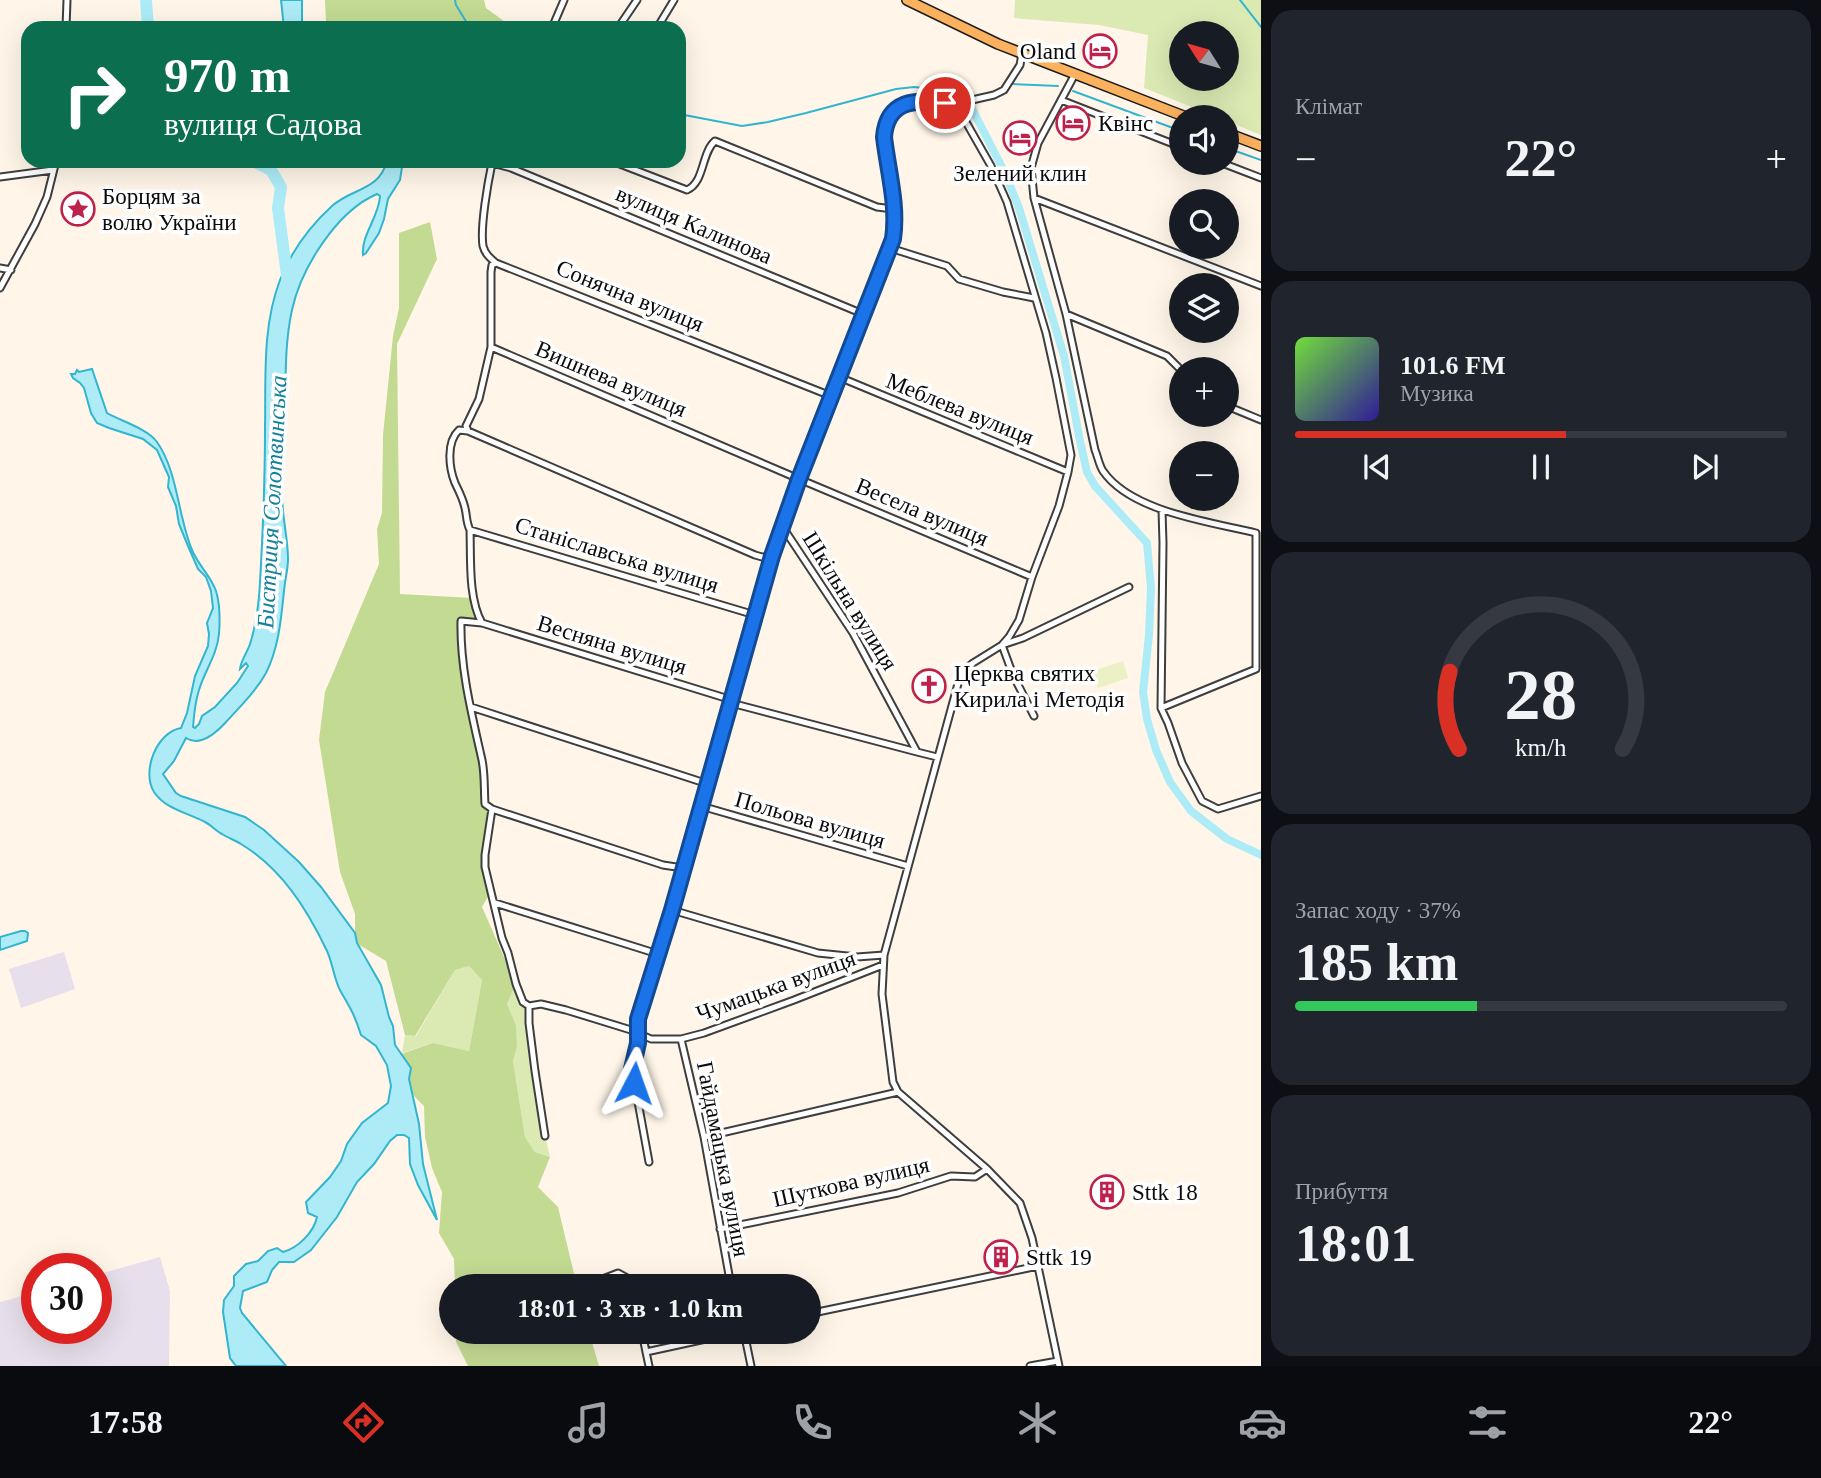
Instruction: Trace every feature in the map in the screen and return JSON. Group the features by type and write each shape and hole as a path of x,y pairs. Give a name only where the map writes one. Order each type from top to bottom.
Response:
{"main road":[{"path":"907,0 1021,54 1169,110"},
{"path":"1239,138 1261,146"}],"street":[{"path":"66,21 67,0"},
{"path":"555,21 564,0"},
{"path":"623,21 637,0"},
{"path":"661,21 674,0"},
{"path":"649,1162 632,1069 638,1019 672,910 772,556 799,479 890,248 895,225 884,129 891,114 916,100 961,106 1004,90 1020,65 1021,54"},
{"path":"1075,74 1038,143 1031,168 1034,198 1066,314 1102,470 1119,487 1162,510 1256,533 1259,640 1256,669 1161,708"},
{"path":"1061,100 1169,142"},
{"path":"961,106 1007,202 1046,333 1071,456 1059,506 1019,620 1002,645"},
{"path":"630,168 687,190 691,189 715,141 877,207 894,207"},
{"name":"вулиця Калинова","path":"491,168 483,246 488,256 496,262"},
{"name":"вулиця Калинова","path":"511,168 863,314"},
{"path":"0,177 53,170 47,197 35,224 0,288"},
{"path":"1239,170 1261,178"},
{"path":"1034,198 1261,286"},
{"path":"890,248 947,265 960,279 1034,298"},
{"path":"468,430 466,426 479,399 491,347 491,272 492,265 496,262"},
{"name":"Сонячна вулиця","path":"496,262 831,396"},
{"path":"0,268 11,270"},
{"path":"1066,314 1169,358"},
{"name":"Вишнева вулиця","path":"491,347 799,479"},
{"name":"Меблева вулиця","path":"839,377 1068,472"},
{"path":"1239,411 1261,421"},
{"path":"482,623 476,614 473,598 470,530 466,509 451,468 451,446 454,434 459,430 468,430 755,555 772,556"},
{"name":"Весела вулиця","path":"799,479 1032,577"},
{"path":"1162,510 1161,708 1182,763 1202,801 1218,809 1261,796"},
{"name":"Шкільна вулиця","path":"782,526 853,633 917,752"},
{"name":"Станіславська вулиця","path":"470,530 755,614"},
{"path":"1030,1366 1058,1363 1032,1238 1020,1203 986,1169 898,1092 892,1082 882,994 884,955 937,757 959,680 965,670 1002,645 1023,638 1129,587"},
{"path":"482,623 461,621 462,657 482,762 485,804 492,809 663,865 683,867"},
{"name":"Весняна вулиця","path":"482,623 731,702 917,752"},
{"path":"1002,645 1013,675 1034,716"},
{"path":"471,707 708,784"},
{"path":"917,752 937,757"},
{"name":"Польова вулиця","path":"701,806 908,866"},
{"path":"492,809 485,855 490,893 516,984 523,1002 529,1006 533,1062 545,1136"},
{"path":"495,903 657,954"},
{"path":"672,910 818,953 857,957 884,955"},
{"name":"Чумацька вулиця","path":"529,1006 541,1004 566,1010 638,1033 644,1038 681,1039 730,1024 883,965"},
{"name":"Гайдамацька вулиця","path":"681,1039 704,1137 729,1274"},
{"path":"704,1137 898,1092"},
{"name":"Шуткова вулиця","path":"720,1229 898,1193 951,1176 975,1177 986,1169"},
{"path":"821,1311 1038,1266"},
{"path":"644,1344 649,1366"},
{"path":"646,1352 684,1344"},
{"path":"745,1344 751,1366"}],"shaded area":[{"path":"64,952 75,989 21,1008 9,969"},
{"path":"160,1257 170,1291 169,1366 0,1366 0,1302 21,1296 21,1344 112,1344 112,1270"}],"green space":[{"path":"325,0 484,0 486,8 504,21 326,21"},
{"path":"1015,0 1261,0 1261,135 1239,126 1239,105 1187,105 1144,88 1148,35 1099,25 1014,18"},
{"path":"430,222 437,259 397,344 400,594 473,598 482,623 461,621 461,639 482,762 485,804 492,809 485,855 490,893 482,907 516,984 507,1004 516,1026 517,1047 513,1061 525,1137 535,1152 550,1157 538,1187 558,1207 574,1274 455,1274 454,1259 439,1233 442,1192 432,1168 425,1137 424,1106 411,1089 411,1068 401,1054 433,1043 469,1051 482,980 469,966 455,970 415,1036 405,1035 386,961 356,943 355,914 340,872 319,740 325,692 379,564 377,529 382,513 383,435 393,336 399,308 399,233"},
{"path":"1123,661 1128,678 1098,688 1093,671"},
{"path":"469,966 482,980 469,1051 433,1043 402,1053 405,1035 416,1036 455,970"},
{"path":"516,984 523,1001 529,1006 550,1157 535,1152 525,1137 513,1061 517,1047 507,1004"},
{"path":"457,1344 593,1344 599,1366 468,1366"}],"water":[{"path":"281,0 302,0 302,21 283,21"},
{"path":"384,168 402,168 400,180 388,199 379,233 366,253 363,255 363,248 379,204 380,196 377,194 348,213 323,243 303,277 292,310 287,351 282,477 288,563 274,653 258,686 242,705 213,734 197,741 186,738 174,761 163,774 181,796 245,817 264,830 299,862 355,933 357,943 381,985 393,1026 395,1045 411,1068 409,1079 419,1124 423,1164 437,1220 410,1164 409,1138 397,1135 357,1182 337,1217 311,1250 294,1262 279,1262 267,1282 243,1291 240,1308 242,1313 286,1366 236,1366 230,1358 223,1312 224,1300 234,1286 234,1276 246,1264 258,1261 268,1251 277,1248 283,1252 289,1250 309,1234 317,1217 308,1213 306,1202 330,1177 341,1161 347,1144 362,1123 388,1103 391,1086 387,1065 376,1046 361,1035 339,987 327,951 292,891 256,854 205,822 170,807 154,792 149,774 154,754 165,737 181,728 195,676 208,646 207,623 213,608 211,591 206,577 198,569 179,524 176,506 168,487 169,477 157,450 143,439 97,423 91,413 84,388 71,374 75,374 77,370 79,372 92,369 107,413 141,429 157,442 174,481 192,550 216,591 219,634 198,695 195,728 202,716 215,707 237,683 248,666 246,663 240,669 252,637 259,597 266,353 270,316 280,280 295,250 316,222 340,200 371,184"},
{"path":"21,931 28,933 27,941 0,950 0,937"}],"waterway":[{"name":"Бистриця Солотвинська","path":"146,0 148,21"},
{"path":"455,0 466,21"},
{"path":"1240,0 1261,27"},
{"path":"1013,84 1058,86"},
{"path":"686,115 742,126 806,113 896,89 914,87 960,92 968,89"},
{"path":"963,91 1005,173 1019,208 1064,356 1087,472 1095,486 1147,543 1151,588 1143,692 1156,750 1170,782 1191,811 1227,839 1261,855"},
{"path":"1073,91 1169,127"},
{"path":"1239,152 1261,160"},
{"name":"Бистриця Солотвинська","path":"267,168 281,187 278,208 288,283"}],"place":[{"name":"Oland","path":"1100,51"},
{"name":"Квінс","path":"1073,123"},
{"name":"Зелений клин","path":"1020,138"},
{"name":"Борцям за волю України","path":"78,209"},
{"name":"Церква святих Кирила і Методія","path":"929,686"},
{"name":"Sttk 18","path":"1107,1192"},
{"name":"Sttk 19","path":"1001,1257"}],"route":[{"path":"634,1083 632,1069 638,1043 638,1019 672,910 772,556 799,479 893,239 893,194 888,174 884,129 891,114 903,105 916,100 945,103"}]}
